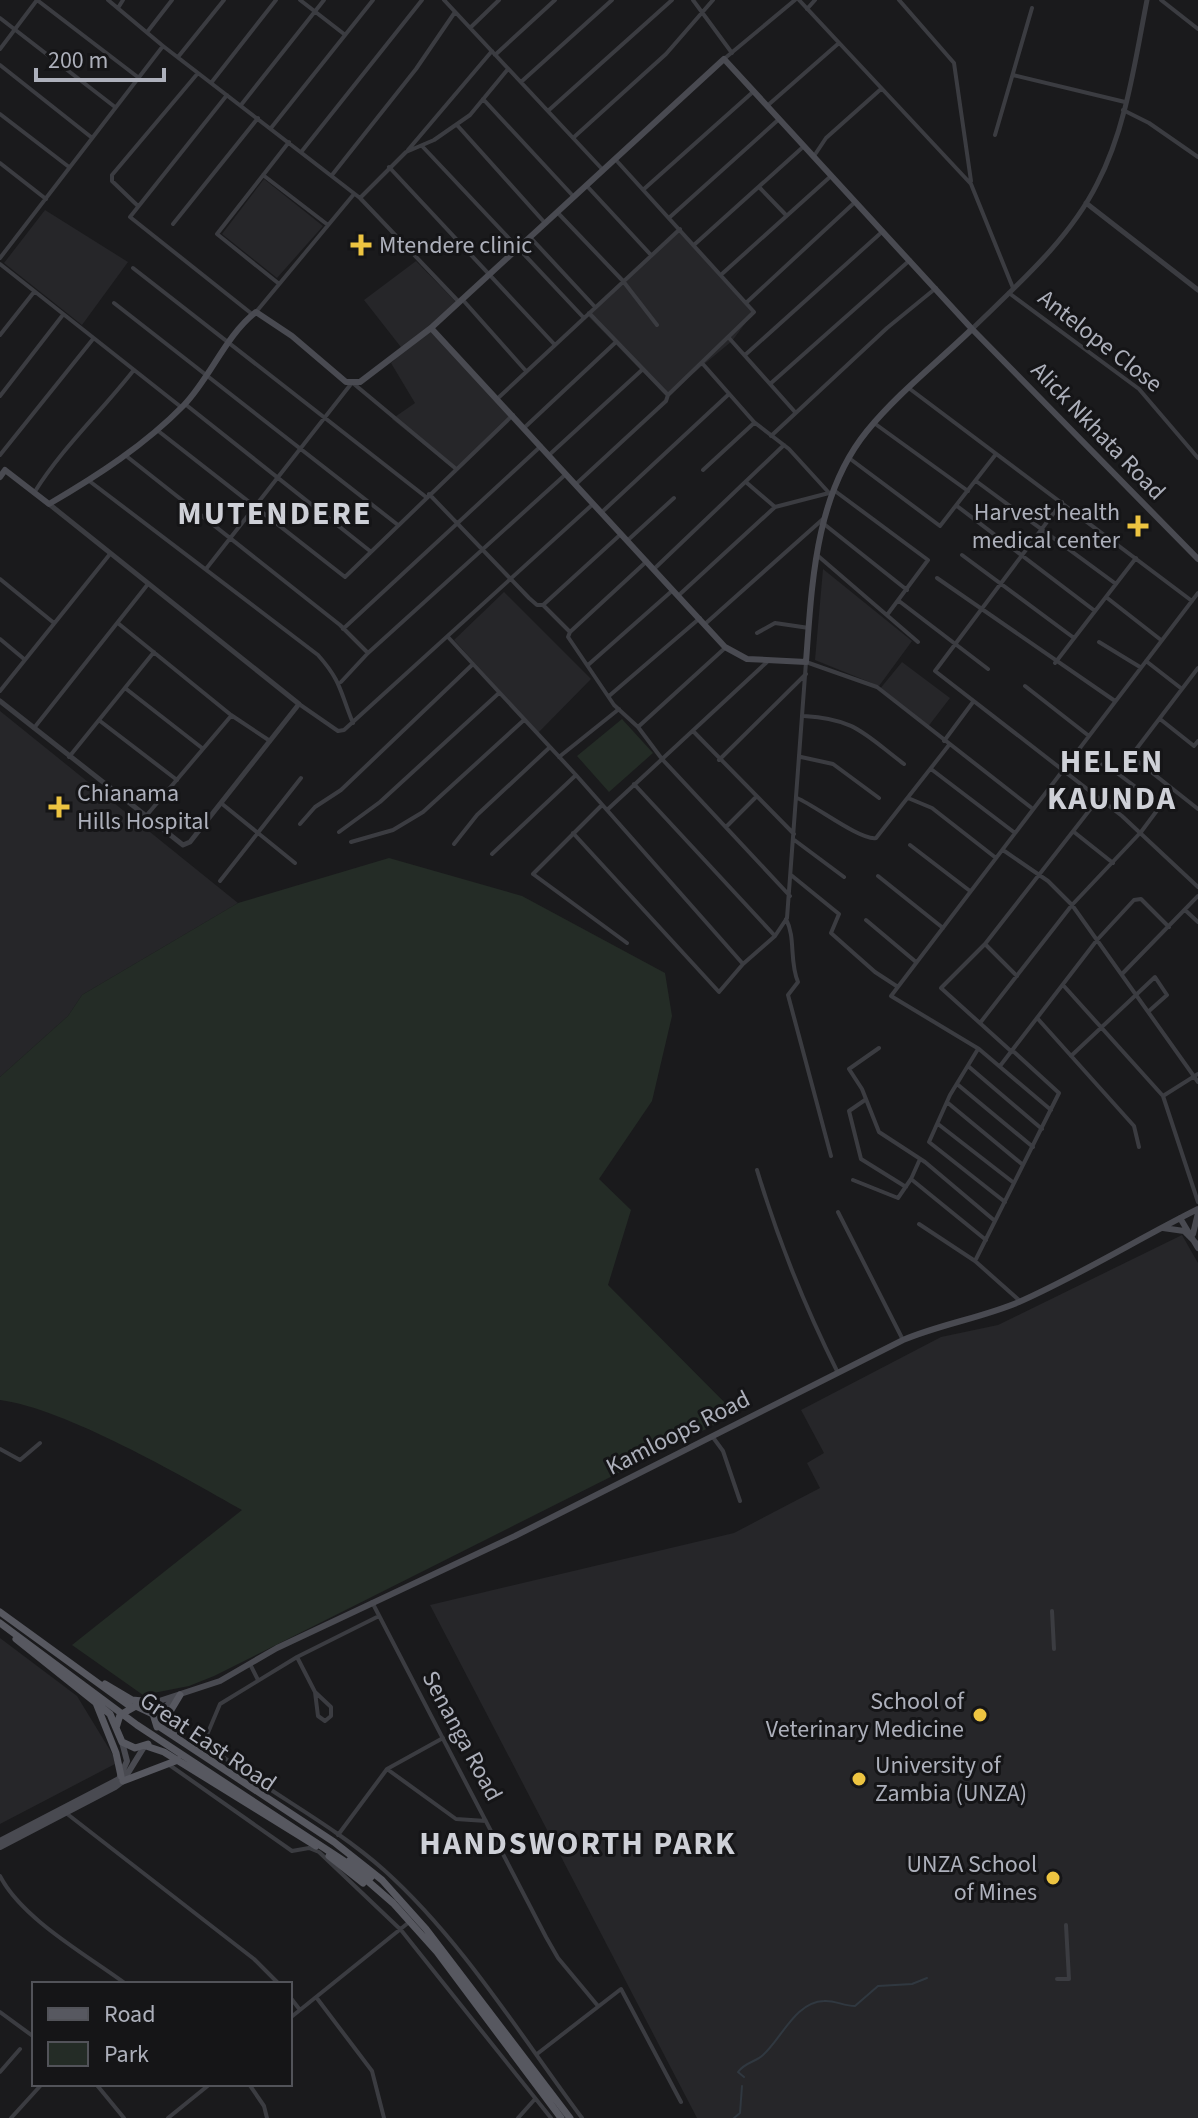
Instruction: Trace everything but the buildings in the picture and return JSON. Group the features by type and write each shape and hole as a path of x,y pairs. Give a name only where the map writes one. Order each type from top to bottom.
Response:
{"main road":[{"name":"Alick Nkhata Road","path":"724,59 972,329 1198,559"},
{"path":"0,477 3,468 49,504 88,480 125,455 183,406 254,313 353,384 382,368 431,328 724,59"},
{"path":"431,328 725,647 741,658 767,662 806,662 823,521 831,492 849,458 874,423 972,329"},
{"path":"1196,1245 1193,1224 1198,1211"},
{"name":"Kamloops Road","path":"141,1707 212,1685 372,1602 903,1340 939,1325 988,1314 1020,1301 1198,1211"},
{"path":"1180,1218 1196,1245"},
{"path":"1162,1228 1177,1228 1196,1245"},
{"name":"Great East Road","path":"0,1620 93,1676 131,1707"},
{"name":"Great East Road","path":"0,1620 110,1714 116,1728"},
{"name":"Great East Road","path":"0,1620 163,1741 350,1860 413,1919 570,2118"},
{"path":"93,1676 132,1700 154,1702"},
{"path":"122,1780 156,1735 163,1709 178,1696"},
{"path":"178,1696 170,1709 168,1721 172,1733 180,1742"},
{"path":"95,1701 116,1753 122,1780"},
{"path":"122,1780 127,1761 116,1728 120,1715 131,1707 141,1707 153,1714 157,1724"},
{"name":"Great East Road","path":"157,1724 334,1842 382,1880 393,1899"},
{"path":"122,1742 135,1748 145,1746"},
{"name":"Great East Road","path":"145,1746 178,1760 321,1849 393,1899"},
{"path":"0,1844 122,1780 178,1760"},
{"name":"Great East Road","path":"413,1919 539,2095 561,2118"}],"street":[{"path":"0,49 37,0 139,78"},
{"path":"108,0 355,193 526,371"},
{"path":"118,8 123,0"},
{"path":"148,31 172,0"},
{"path":"178,57 224,0"},
{"path":"211,83 276,0"},
{"path":"300,0 344,34"},
{"path":"241,105 324,0"},
{"path":"271,128 373,0"},
{"path":"302,151 422,0"},
{"path":"444,0 603,170"},
{"path":"471,27 499,0"},
{"path":"360,198 407,151 493,53 555,0"},
{"path":"521,82 612,0"},
{"path":"549,110 672,0"},
{"path":"693,0 732,53"},
{"path":"573,138 666,54 713,0"},
{"path":"724,59 797,0 971,184"},
{"path":"807,9 815,0"},
{"path":"899,0 954,63 971,184 1011,290"},
{"path":"972,329 1011,290 1086,203 1098,182 1123,110 1147,0"},
{"path":"1161,0 1198,29"},
{"path":"995,135 1032,8"},
{"path":"332,175 416,69 455,12"},
{"path":"0,18 115,107"},
{"path":"767,106 839,43"},
{"path":"0,258 163,46"},
{"path":"0,65 91,137"},
{"path":"407,151 422,146 457,125 508,69"},
{"path":"138,206 111,178 198,73"},
{"path":"1013,75 1125,102"},
{"path":"814,156 826,138 881,89"},
{"path":"644,189 754,91"},
{"path":"227,95 130,219 254,313 355,193"},
{"path":"483,99 574,197"},
{"path":"1123,110 1149,123 1198,157"},
{"path":"0,114 69,167"},
{"path":"173,224 258,118"},
{"path":"670,217 779,119"},
{"path":"457,125 545,223"},
{"path":"278,283 217,234 289,142"},
{"path":"422,146 584,318"},
{"path":"695,244 804,146"},
{"path":"576,484 754,315 723,273 615,159"},
{"path":"0,163 46,199"},
{"path":"389,167 555,345"},
{"path":"263,175 328,225"},
{"path":"723,273 831,175"},
{"path":"586,185 651,255"},
{"path":"759,187 785,214"},
{"path":"747,302 856,201"},
{"path":"1086,203 1198,290"},
{"path":"557,212 623,281 657,325"},
{"path":"497,399 680,228"},
{"path":"745,355 883,231"},
{"path":"530,237 595,307"},
{"path":"770,384 910,260"},
{"path":"0,274 2,266 370,551"},
{"path":"133,268 427,496 458,523 537,605 543,605 621,533"},
{"path":"771,436 936,288"},
{"name":"Antelope Close","path":"1011,290 1139,389 1198,458"},
{"path":"0,335 34,292"},
{"path":"114,303 398,525"},
{"path":"589,313 668,395"},
{"path":"0,396 62,315"},
{"path":"729,338 795,412"},
{"path":"0,455 93,339"},
{"path":"524,428 617,342"},
{"path":"702,363 754,422 784,445 831,492 928,560 887,615"},
{"path":"549,455 643,369"},
{"path":"34,493 60,452 97,417 134,371"},
{"path":"206,569 353,384 455,468"},
{"path":"910,389 1192,601"},
{"path":"602,512 729,394"},
{"path":"157,430 345,577 513,415"},
{"path":"703,470 754,422"},
{"path":"874,423 968,491"},
{"path":"654,569 784,445"},
{"path":"343,629 541,446"},
{"path":"849,458 937,525 942,525 996,453"},
{"path":"125,455 343,629 368,653"},
{"path":"341,682 368,653 566,474"},
{"path":"88,480 318,655 341,682 344,702 353,723"},
{"path":"976,481 1116,584"},
{"path":"746,482 775,507"},
{"path":"588,665 775,507 831,492"},
{"path":"628,540 674,498"},
{"path":"1062,502 935,671 1141,832 1198,887"},
{"path":"49,504 299,704 338,731 353,723 594,503"},
{"path":"957,506 1095,611"},
{"path":"609,696 823,521 907,590"},
{"path":"0,691 110,554"},
{"path":"817,555 918,642"},
{"path":"962,555 1074,638"},
{"path":"1055,663 1136,558"},
{"path":"647,561 568,637 619,709 790,896"},
{"path":"937,578 1055,663 1084,678 1115,701"},
{"path":"0,579 54,623"},
{"path":"34,728 148,584"},
{"path":"1051,1110 979,1049 891,996 1198,593"},
{"path":"1106,597 1161,640"},
{"path":"899,601 988,669"},
{"path":"543,605 570,632"},
{"path":"757,633 775,623 809,628"},
{"path":"119,624 231,715 270,741"},
{"path":"448,637 576,775 743,964"},
{"path":"0,639 24,659"},
{"path":"1099,642 1140,667"},
{"path":"638,727 725,647"},
{"path":"69,757 154,652"},
{"path":"1145,661 1182,689"},
{"path":"607,810 767,662"},
{"path":"573,833 717,991 729,984 743,964 775,936 786,919 806,662 877,687 1033,809"},
{"path":"300,824 315,807 341,790 473,664"},
{"path":"1198,668 1131,756 1198,809"},
{"path":"719,760 806,674"},
{"path":"1025,686 1089,736"},
{"path":"125,688 202,748"},
{"path":"339,832 380,802 499,693"},
{"path":"0,701 183,845 190,842 299,704"},
{"path":"797,798 872,840 930,769 973,702"},
{"path":"559,757 619,709"},
{"path":"145,818 231,715"},
{"path":"804,716 835,718 849,723 904,764"},
{"path":"1159,719 1197,745"},
{"path":"351,842 393,830 423,812 524,720"},
{"path":"100,721 177,780"},
{"path":"693,731 793,837 844,877"},
{"path":"454,844 477,815 549,748"},
{"path":"801,757 833,764 879,798"},
{"path":"1091,767 1105,764 1161,806"},
{"path":"930,769 1015,833"},
{"path":"492,854 576,775"},
{"path":"220,881 301,778"},
{"path":"634,784 775,936"},
{"path":"980,1023 1072,905 1141,832 1173,789"},
{"path":"726,827 755,798"},
{"path":"908,798 932,808 996,858"},
{"path":"975,1261 1059,1090 941,990 985,944 1099,798"},
{"path":"221,803 295,863"},
{"path":"602,805 533,874 627,943"},
{"path":"1074,831 1113,863"},
{"path":"910,845 970,891"},
{"path":"1003,850 1040,875 1072,905 1198,1082"},
{"path":"791,875 839,914 832,934 875,972 898,987"},
{"path":"878,876 943,928"},
{"path":"1123,973 1198,896"},
{"path":"1000,1066 1097,940 1137,898 1169,927"},
{"path":"1185,910 1198,922"},
{"path":"786,919 790,930 791,962 798,982 788,995 831,1156"},
{"path":"866,920 916,962"},
{"path":"985,944 1017,976"},
{"path":"1071,1056 1155,977 1167,995 1149,1011"},
{"path":"1062,984 1163,1096 1198,1202"},
{"path":"1037,1019 1134,1126 1139,1147"},
{"path":"879,1048 849,1069 866,1100 875,1128 920,1159 995,1221"},
{"path":"979,1049 967,1065 929,1142 1005,1202"},
{"path":"967,1065 1042,1129"},
{"path":"1163,1096 1195,1074"},
{"path":"957,1084 1033,1147"},
{"path":"866,1100 849,1111 861,1159 906,1187"},
{"path":"947,1103 1023,1165"},
{"path":"938,1124 1014,1183"},
{"path":"853,1180 897,1198 911,1179 920,1159"},
{"path":"757,1170 775,1229 820,1340 838,1373"},
{"path":"911,1179 986,1240"},
{"path":"838,1212 903,1340"},
{"path":"919,1224 975,1261 1020,1301"},
{"path":"712,1436 731,1470 740,1501"},
{"path":"0,1449 20,1460 40,1443"},
{"name":"Senanga Road","path":"372,1602 558,1958 598,2006"},
{"path":"1052,1611 1054,1649"},
{"path":"379,1616 297,1657 220,1704 204,1742 381,1868 423,1910 537,2054 582,2118"},
{"path":"297,1657 315,1692 331,1707 331,1716 325,1721 318,1716 315,1692"},
{"path":"250,1664 259,1681"},
{"path":"338,1835 387,1769 443,1738"},
{"path":"166,1762 292,1851 309,1848 319,1852 401,1930 539,2095 551,2118"},
{"path":"387,1769 456,1819 486,1821"},
{"path":"65,1810 254,1959 277,1982"},
{"path":"0,1876 7,1889 27,1910 123,1982"},
{"path":"292,2016 423,1910"},
{"path":"1057,1979 1069,1979 1066,1925"},
{"path":"537,2054 621,1989 681,2102"},
{"path":"316,1997 372,2071 384,2118"},
{"path":"292,2000 300,2010"},
{"path":"0,2012 32,2036"},
{"path":"0,2072 20,2049"},
{"path":"0,2062 6,2066"},
{"path":"11,2118 40,2086"},
{"path":"98,2086 124,2118"},
{"path":"168,2118 208,2086"},
{"path":"250,2086 264,2106 267,2118"},
{"path":"518,2118 539,2095"}],"shaded area":[{"path":"264,179 323,226 277,278 222,234"},
{"path":"45,210 128,262 82,325 4,263"},
{"path":"681,230 753,313 732,341 666,396 588,316"},
{"path":"416,261 458,304 431,329 512,417 454,469 392,419 415,403 391,363 404,351 364,300"},
{"path":"823,569 912,641 879,686 815,660"},
{"path":"504,592 591,679 538,733 454,640"},
{"path":"902,662 950,698 927,728 879,690"},
{"name":"Chianama Hills Hospital","path":"0,711 238,903 82,995 68,1016 0,1077"},
{"name":"University of Zambia (UNZA)","path":"1182,1235 1198,1263 1198,2118 697,2118 430,1605 734,1533 820,1488 807,1463 824,1453 801,1410 941,1337 998,1325"},
{"path":"0,1638 77,1696 113,1755 115,1764 0,1824"}],"green space":[{"path":"622,719 653,753 609,792 577,756"},
{"path":"389,858 522,896 665,973 672,1016 652,1101 599,1179 631,1210 608,1285 736,1414 214,1676 189,1686 143,1695 72,1645 242,1510 89,1430 57,1416 0,1400 0,1077 68,1016 82,995 238,903"}],"waterway":[{"path":"744,2077 738,2072 763,2055 805,2007 824,2001 855,2006 878,1986 912,1984 927,1978"},
{"path":"734,2118 740,2113 742,2086"}],"place":[{"name":"Mtendere clinic","path":"361,245"},
{"name":"Harvest health medical center","path":"1138,526"},
{"name":"Chianama Hills Hospital","path":"59,807"},
{"name":"School of Veterinary Medicine","path":"980,1715"},
{"name":"University of Zambia (UNZA)","path":"859,1779"},
{"name":"UNZA School of Mines","path":"1053,1878"}],"district":[{"name":"MUTENDERE","path":"275,514"},
{"name":"HELEN KAUNDA","path":"1112,780"},
{"name":"HANDSWORTH PARK","path":"578,1844"}]}
